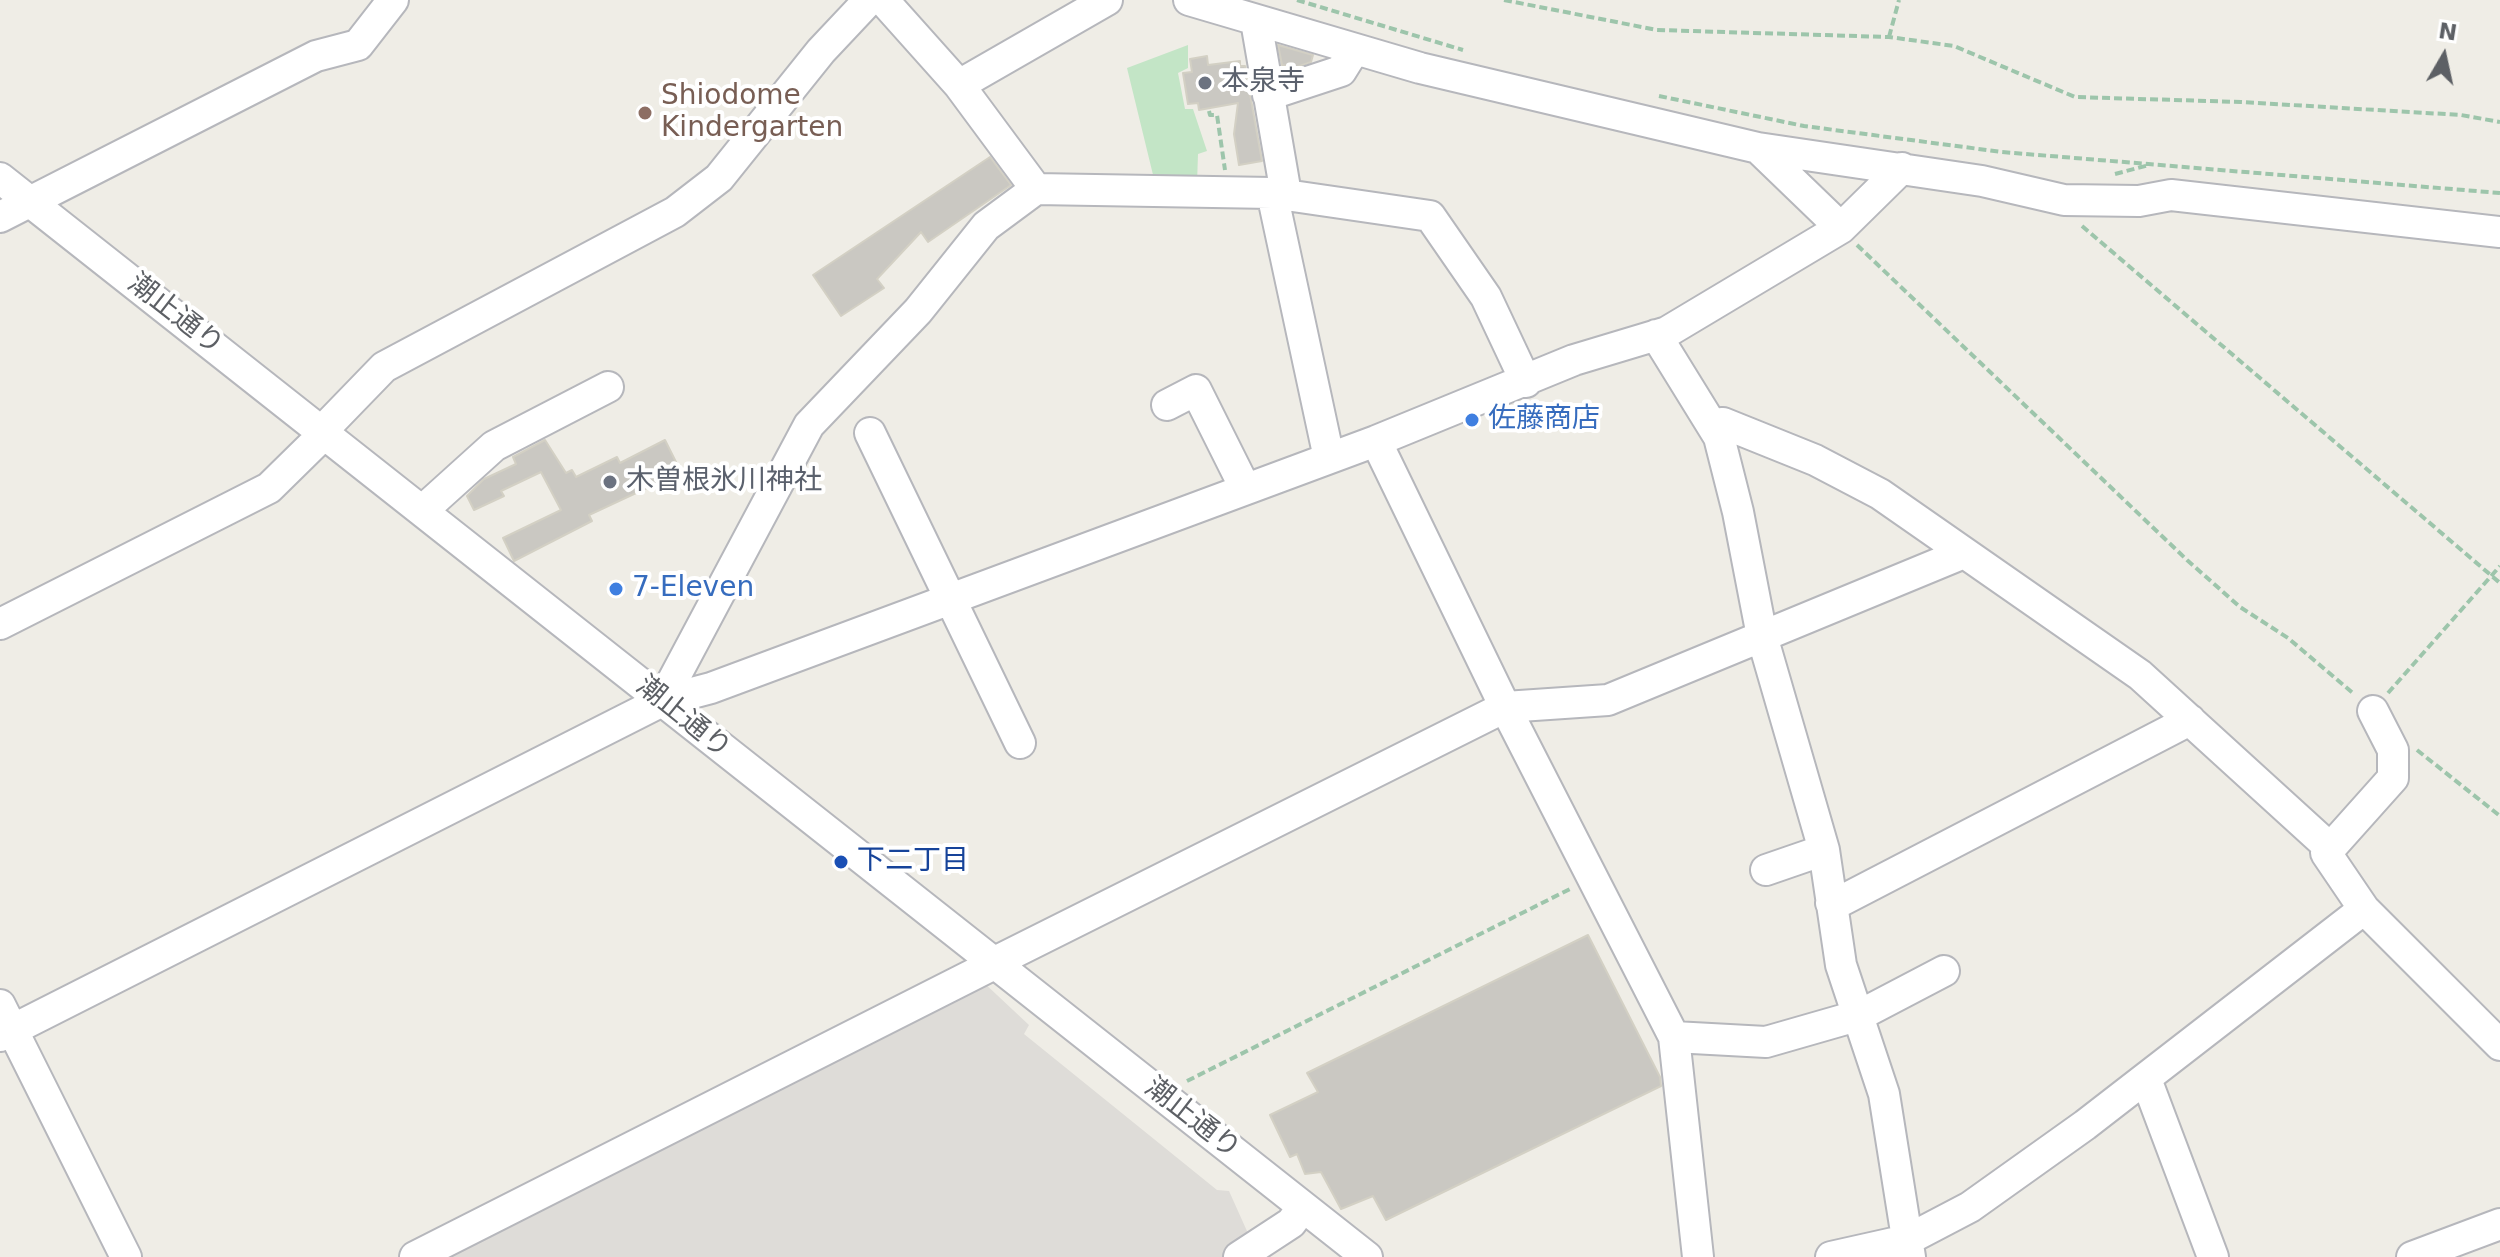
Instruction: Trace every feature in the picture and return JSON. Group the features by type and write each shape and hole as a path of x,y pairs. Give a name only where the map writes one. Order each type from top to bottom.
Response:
{"street":[{"path":"0,217 316,56 358,45 393,0"},
{"path":"0,624 269,488 384,367 675,212 719,178 821,51 869,0"},
{"path":"883,0 959,85 1036,189"},
{"path":"959,85 1107,0"},
{"path":"1189,0 1354,50 1568,105 1758,148 1902,168 2064,200 2139,201 2171,195 2500,232"},
{"path":"1256,21 1279,194 1329,458"},
{"path":"1268,95 1341,71 1354,50"},
{"path":"1758,148 1841,228"},
{"path":"126,1257 4,1024 662,701 711,688 1376,441 1574,360 1656,335 1740,290 1841,228 1902,168"},
{"name":"潮止通り","path":"0,178 1367,1257"},
{"path":"662,701 809,425 918,311 986,226 1036,189 1279,194 1430,216 1486,297 1526,382"},
{"path":"1656,335 1714,424 1738,512 1762,636 1824,850 1841,965 1884,1094 1909,1249"},
{"path":"422,511 494,446 608,387"},
{"path":"1167,405 1196,390 1245,488"},
{"path":"1714,424 1723,423 1815,460 1867,487 1964,553 2140,675 2330,848"},
{"path":"870,433 952,596 1020,743"},
{"path":"1376,441 1505,707 1674,1037 1698,1257"},
{"path":"415,1257 1505,707 1608,700 1964,553"},
{"path":"2373,711 2393,750 2393,778 2326,853 2364,909 2500,1045"},
{"path":"1831,903 1841,901 2190,720"},
{"path":"1766,870 1824,850"},
{"path":"1831,1257 1909,1249 2146,1079 2364,909"},
{"path":"1674,1037 1766,1042 1860,1015 1944,971"},
{"path":"2146,1079 2213,1257"},
{"path":"1239,1257 1291,1223 1303,1207"},
{"path":"2412,1257 2500,1224"}],"path":[{"path":"1297,0 1470,52"},
{"path":"1504,0 1657,30 1889,37 1954,46 2075,97 2241,102 2461,115 2500,122"},
{"path":"1889,37 1899,0"},
{"path":"1651,94 1804,126 2002,152 2500,193"},
{"path":"1209,111 1210,115 1217,115 1228,192"},
{"path":"2047,196 2500,583"},
{"path":"1841,228 2187,560 2240,607 2288,638 2373,711 2500,566"},
{"path":"2416,749 2500,816"},
{"path":"1161,1094 1592,877"}],"shaded area":[{"path":"981,980 1029,1025 1024,1034 1217,1190 1229,1191 1251,1240 1226,1257 442,1257"}],"green space":[{"path":"1188,45 1188,68 1178,73 1185,109 1193,109 1207,151 1198,154 1197,184 1155,183 1127,68"}],"building":[{"path":"1278,45 1313,55 1311,62 1294,68 1282,65"},
{"path":"1207,56 1208,65 1240,61 1240,66 1245,66 1262,161 1239,165 1234,134 1238,103 1199,110 1198,103 1188,104 1183,73 1192,72 1190,59"},
{"path":"990,157 1011,185 928,242 921,232 877,279 884,288 841,316 813,275"},
{"path":"545,440 566,473 572,470 576,477 617,457 620,463 665,440 681,472 589,515 592,521 514,561 503,538 561,510 541,472 501,491 504,496 474,510 467,496 484,479 516,464 513,457"},
{"path":"1588,935 1660,1077 1661,1086 1386,1220 1373,1196 1341,1209 1321,1172 1305,1174 1297,1154 1290,1157 1270,1115 1318,1092 1307,1073"}],"place":[{"name":"本泉寺","path":"1205,83"},
{"name":"Shiodome Kindergarten","path":"645,113"},
{"name":"佐藤商店","path":"1472,420"},
{"name":"木曽根氷川神社","path":"610,482"},
{"name":"7-Eleven","path":"616,589"},
{"name":"下二丁目","path":"841,862"}]}
